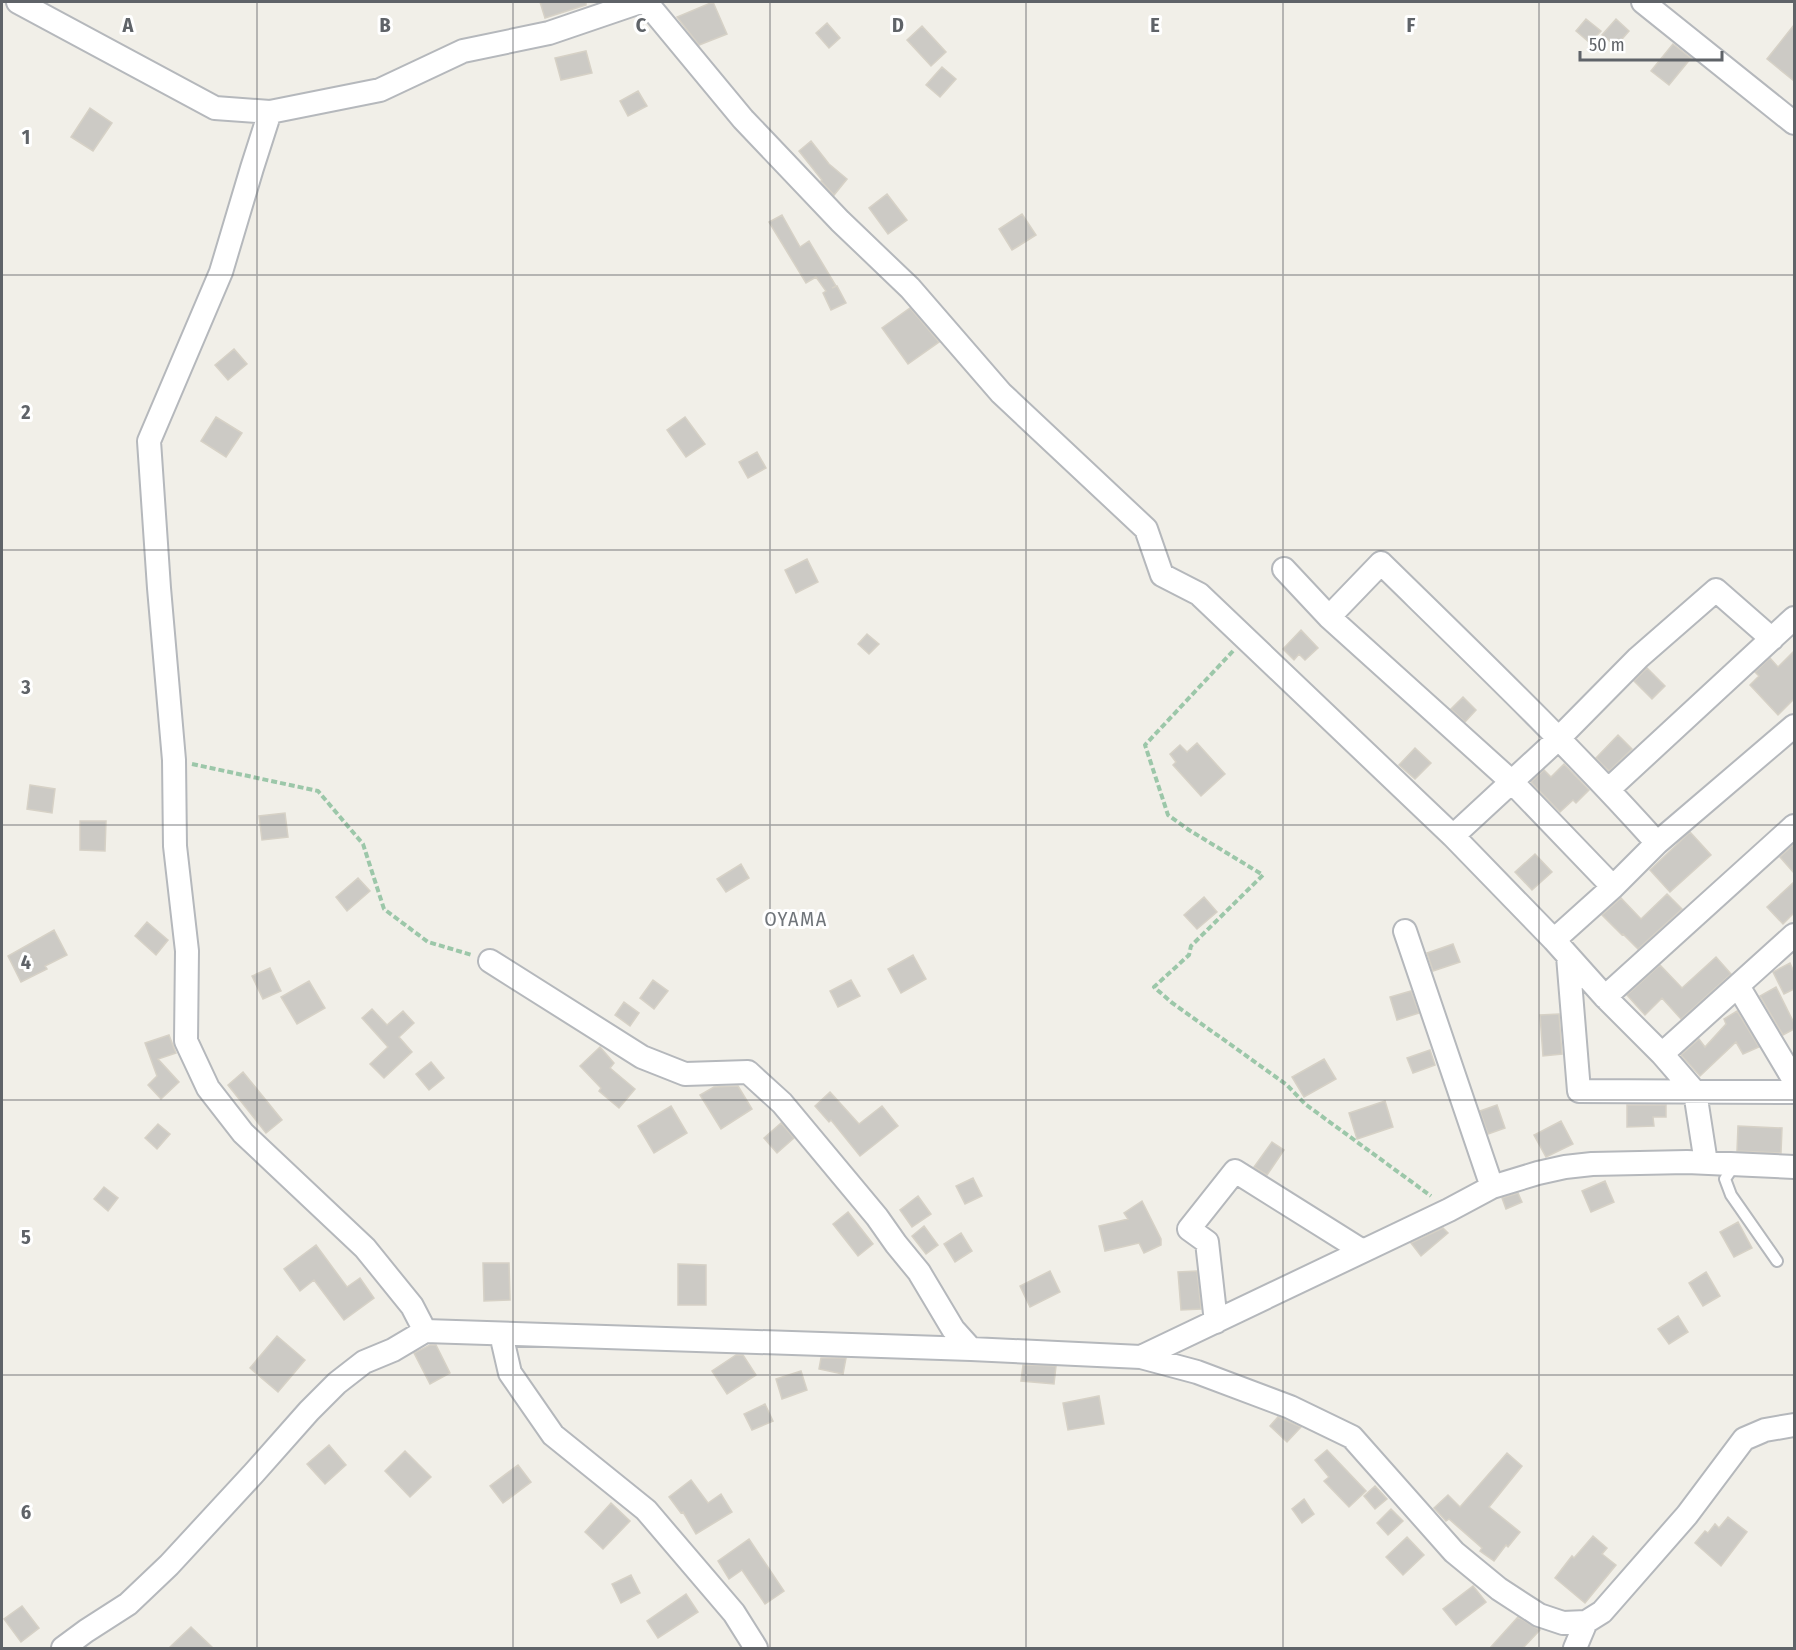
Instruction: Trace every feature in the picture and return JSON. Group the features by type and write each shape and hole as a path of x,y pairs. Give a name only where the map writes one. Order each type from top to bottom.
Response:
{"street":[{"path":"18,2 215,108 270,112 380,90 463,51 549,33 582,11 640,2"},
{"path":"646,2 743,119 840,221 910,288 1001,393 1146,529 1162,575 1199,594 1246,637 1453,836 1662,1054 1695,1092 1706,1163"},
{"path":"1643,2 1794,123"},
{"path":"270,112 221,272 149,441 174,760 175,846 187,951 186,1041 208,1088 243,1134 365,1248 412,1306 425,1331"},
{"path":"1329,617 1381,563 1559,738 1658,843"},
{"path":"1284,569 1329,617 1512,782 1613,887"},
{"path":"1453,836 1559,738 1638,658 1716,590 1772,639"},
{"path":"1609,789 1794,618"},
{"path":"1794,726 1658,843 1613,887 1561,948 1578,1091 1794,1092"},
{"path":"1605,997 1794,826"},
{"path":"1405,931 1492,1187"},
{"path":"1662,1054 1794,936"},
{"path":"490,961 642,1057 685,1074 748,1072 782,1103 878,1217 919,1272 953,1329 971,1349"},
{"path":"1738,986 1794,1080"},
{"path":"1141,1357 1361,1250 1449,1210 1492,1187 1538,1173 1592,1164 1687,1162 1794,1167"},
{"path":"1216,1322 1207,1242 1190,1229 1235,1171 1361,1250"},
{"path":"63,1648 128,1604 169,1565 337,1383 364,1362 393,1350 425,1331 971,1349 1141,1357 1197,1372 1290,1407 1352,1437 1454,1552 1500,1589 1539,1615 1563,1623 1586,1622 1602,1612 1687,1515 1744,1439 1765,1430 1794,1425"},
{"path":"501,1334 510,1373 552,1435 646,1510 734,1613 756,1648"},
{"path":"1575,1648 1586,1622"}],"lane":[{"path":"1736,1163 1725,1179 1731,1195 1777,1261"}],"path":[{"path":"1246,637 1145,744 1168,815 1263,875 1191,946 1189,955 1154,987 1170,1002 1287,1086 1305,1104 1449,1210"},
{"path":"174,760 318,791 363,844 384,909 428,942 490,961"}],"building":[{"path":"540,2 586,2 586,5 545,18"},
{"path":"713,2 727,34 699,45 677,17"},
{"path":"1586,19 1601,31 1590,43 1576,31"},
{"path":"1616,19 1629,31 1616,46 1602,35"},
{"path":"827,23 840,38 829,48 816,33"},
{"path":"1794,25 1794,81 1767,59"},
{"path":"922,26 946,52 931,66 907,40"},
{"path":"1673,44 1691,58 1669,85 1651,71"},
{"path":"586,51 592,73 561,80 555,58"},
{"path":"942,67 956,79 940,97 926,85"},
{"path":"638,91 647,106 628,116 620,101"},
{"path":"90,108 112,123 93,151 71,137"},
{"path":"811,141 829,164 847,179 834,195 799,151"},
{"path":"887,194 907,220 888,234 869,208"},
{"path":"1022,214 1036,235 1012,250 999,229"},
{"path":"782,215 800,247 809,241 836,286 832,288 837,286 846,303 831,310 823,293 826,291 816,277 806,283 769,222"},
{"path":"910,308 939,342 908,364 882,328"},
{"path":"234,349 247,364 228,380 215,365"},
{"path":"216,417 242,433 226,457 201,441"},
{"path":"685,417 705,444 686,457 667,430"},
{"path":"757,452 766,468 748,478 739,462"},
{"path":"807,559 818,582 796,593 785,570"},
{"path":"1301,630 1318,648 1305,660 1299,654 1294,660 1283,649"},
{"path":"867,634 879,644 869,654 858,644"},
{"path":"1794,651 1794,699 1778,715 1750,685 1759,676 1755,672 1770,658 1778,667"},
{"path":"1647,668 1665,686 1652,699 1634,681"},
{"path":"1463,697 1476,710 1465,722 1451,709"},
{"path":"1618,735 1632,749 1609,771 1596,758"},
{"path":"1197,743 1225,774 1201,796 1173,765 1176,762 1170,754 1180,745 1187,752"},
{"path":"1415,748 1431,763 1415,779 1399,765"},
{"path":"1564,764 1589,790 1576,803 1573,800 1560,812 1531,782 1544,770 1551,777"},
{"path":"30,785 55,789 52,813 27,809"},
{"path":"285,813 288,837 262,840 259,816"},
{"path":"80,821 106,821 105,851 80,850"},
{"path":"1690,832 1711,855 1670,892 1650,870"},
{"path":"1794,844 1794,873 1780,857"},
{"path":"1535,854 1552,872 1532,890 1515,872"},
{"path":"741,864 749,878 726,892 717,879"},
{"path":"358,878 370,891 347,911 336,897"},
{"path":"1794,882 1794,913 1783,924 1767,907"},
{"path":"1667,894 1682,909 1638,949 1602,915 1621,898 1641,919"},
{"path":"1204,897 1217,912 1197,929 1184,915"},
{"path":"147,922 168,940 156,955 135,936"},
{"path":"54,930 67,955 45,966 47,969 21,982 8,956"},
{"path":"1453,944 1460,962 1433,971 1427,953"},
{"path":"913,955 926,979 901,993 888,969"},
{"path":"1716,957 1731,974 1681,1019 1662,998 1645,1015 1627,995 1660,965 1682,988"},
{"path":"1790,963 1794,972 1794,989 1784,994 1773,972"},
{"path":"270,968 281,991 263,999 252,976"},
{"path":"653,980 668,991 654,1009 640,998"},
{"path":"851,980 860,996 838,1007 830,991"},
{"path":"309,981 325,1008 297,1024 281,997"},
{"path":"1776,987 1794,1023 1794,1029 1783,1035 1760,996"},
{"path":"1411,991 1419,1013 1397,1020 1390,997"},
{"path":"624,1002 639,1013 630,1026 615,1015"},
{"path":"372,1009 387,1025 403,1011 414,1023 399,1037 412,1052 384,1078 370,1064 388,1047 362,1018"},
{"path":"1737,1011 1759,1047 1743,1054 1736,1042 1700,1076 1681,1055 1699,1039 1705,1047 1726,1024 1724,1019"},
{"path":"1559,1014 1562,1054 1543,1056 1540,1015"},
{"path":"169,1035 176,1053 158,1059 179,1082 161,1099 148,1085 157,1076 145,1043"},
{"path":"600,1047 614,1063 610,1068 635,1089 619,1108 599,1091 601,1088 580,1066"},
{"path":"1430,1050 1435,1065 1413,1073 1407,1058"},
{"path":"1324,1059 1336,1079 1304,1097 1292,1077"},
{"path":"431,1062 444,1078 429,1090 416,1074"},
{"path":"243,1072 282,1120 266,1133 228,1085"},
{"path":"738,1086 752,1109 721,1129 700,1095 714,1087"},
{"path":"830,1092 859,1124 882,1106 898,1126 860,1156 831,1120 829,1122 815,1106"},
{"path":"1385,1101 1393,1127 1357,1139 1349,1113"},
{"path":"1497,1105 1505,1128 1488,1134 1480,1111"},
{"path":"1627,1105 1666,1105 1666,1117 1653,1117 1654,1126 1627,1127"},
{"path":"671,1106 687,1133 654,1153 638,1126"},
{"path":"1561,1121 1573,1144 1546,1157 1534,1135"},
{"path":"781,1123 794,1138 777,1153 764,1138"},
{"path":"158,1124 170,1134 157,1149 145,1138"},
{"path":"1738,1126 1782,1128 1781,1153 1737,1151"},
{"path":"1272,1142 1284,1150 1267,1175 1254,1167"},
{"path":"973,1178 982,1196 965,1204 956,1186"},
{"path":"1605,1181 1614,1202 1591,1212 1582,1191"},
{"path":"104,1187 118,1198 108,1211 94,1199"},
{"path":"1518,1193 1522,1202 1506,1209 1502,1198"},
{"path":"918,1196 931,1214 912,1227 900,1210"},
{"path":"1142,1201 1161,1239 1161,1245 1144,1253 1139,1243 1105,1251 1099,1226 1128,1219 1124,1213"},
{"path":"848,1212 873,1244 858,1256 833,1224"},
{"path":"1738,1222 1752,1248 1734,1257 1720,1232"},
{"path":"924,1226 938,1245 926,1254 912,1236"},
{"path":"1443,1228 1448,1233 1421,1256 1411,1243"},
{"path":"961,1233 972,1251 955,1262 944,1244"},
{"path":"316,1245 347,1287 360,1278 374,1298 344,1320 314,1280 300,1291 284,1269"},
{"path":"483,1263 509,1263 510,1300 484,1301"},
{"path":"678,1264 706,1265 706,1305 678,1305"},
{"path":"1050,1271 1060,1292 1030,1307 1020,1286"},
{"path":"1197,1271 1201,1309 1181,1310 1178,1272"},
{"path":"1706,1272 1720,1296 1703,1306 1689,1283"},
{"path":"1678,1316 1688,1332 1669,1344 1658,1329"},
{"path":"277,1336 305,1360 278,1392 250,1368"},
{"path":"430,1345 436,1345 450,1373 430,1384 414,1353"},
{"path":"736,1355 743,1355 756,1375 727,1394 712,1371"},
{"path":"821,1358 846,1358 843,1374 819,1369"},
{"path":"1023,1365 1056,1366 1054,1384 1021,1381"},
{"path":"801,1371 807,1390 782,1399 776,1379"},
{"path":"1099,1396 1104,1424 1068,1430 1063,1403"},
{"path":"765,1404 773,1421 752,1430 744,1414"},
{"path":"1278,1417 1301,1427 1287,1442 1270,1426"},
{"path":"329,1445 346,1465 325,1484 307,1464"},
{"path":"1327,1450 1366,1491 1349,1507 1324,1481 1329,1477 1315,1460"},
{"path":"405,1451 431,1477 410,1497 385,1471"},
{"path":"1507,1453 1522,1466 1489,1507 1520,1532 1494,1561 1434,1508 1448,1495 1460,1507"},
{"path":"518,1465 531,1482 503,1503 490,1486"},
{"path":"691,1480 708,1503 721,1494 732,1512 696,1534 683,1512 681,1513 669,1497"},
{"path":"1375,1486 1387,1499 1375,1509 1364,1496"},
{"path":"1304,1499 1314,1514 1302,1523 1292,1509"},
{"path":"611,1503 630,1521 603,1549 585,1532"},
{"path":"1391,1509 1403,1521 1388,1535 1377,1523"},
{"path":"1728,1517 1747,1532 1721,1566 1695,1543 1705,1531 1708,1533 1715,1524 1719,1528"},
{"path":"1593,1536 1607,1548 1602,1554 1616,1565 1585,1603 1555,1578 1572,1556 1574,1558"},
{"path":"1407,1537 1424,1555 1403,1575 1386,1557"},
{"path":"749,1539 784,1591 765,1604 742,1570 729,1579 718,1561"},
{"path":"631,1575 640,1593 621,1603 612,1584"},
{"path":"1473,1586 1486,1602 1456,1625 1443,1609"},
{"path":"686,1594 698,1612 658,1638 647,1621"},
{"path":"22,1606 39,1628 21,1642 4,1619"},
{"path":"1518,1617 1540,1630 1523,1648 1490,1648"},
{"path":"191,1627 213,1648 169,1648"}],"district":[{"name":"OYAMA","path":"796,919"}]}
